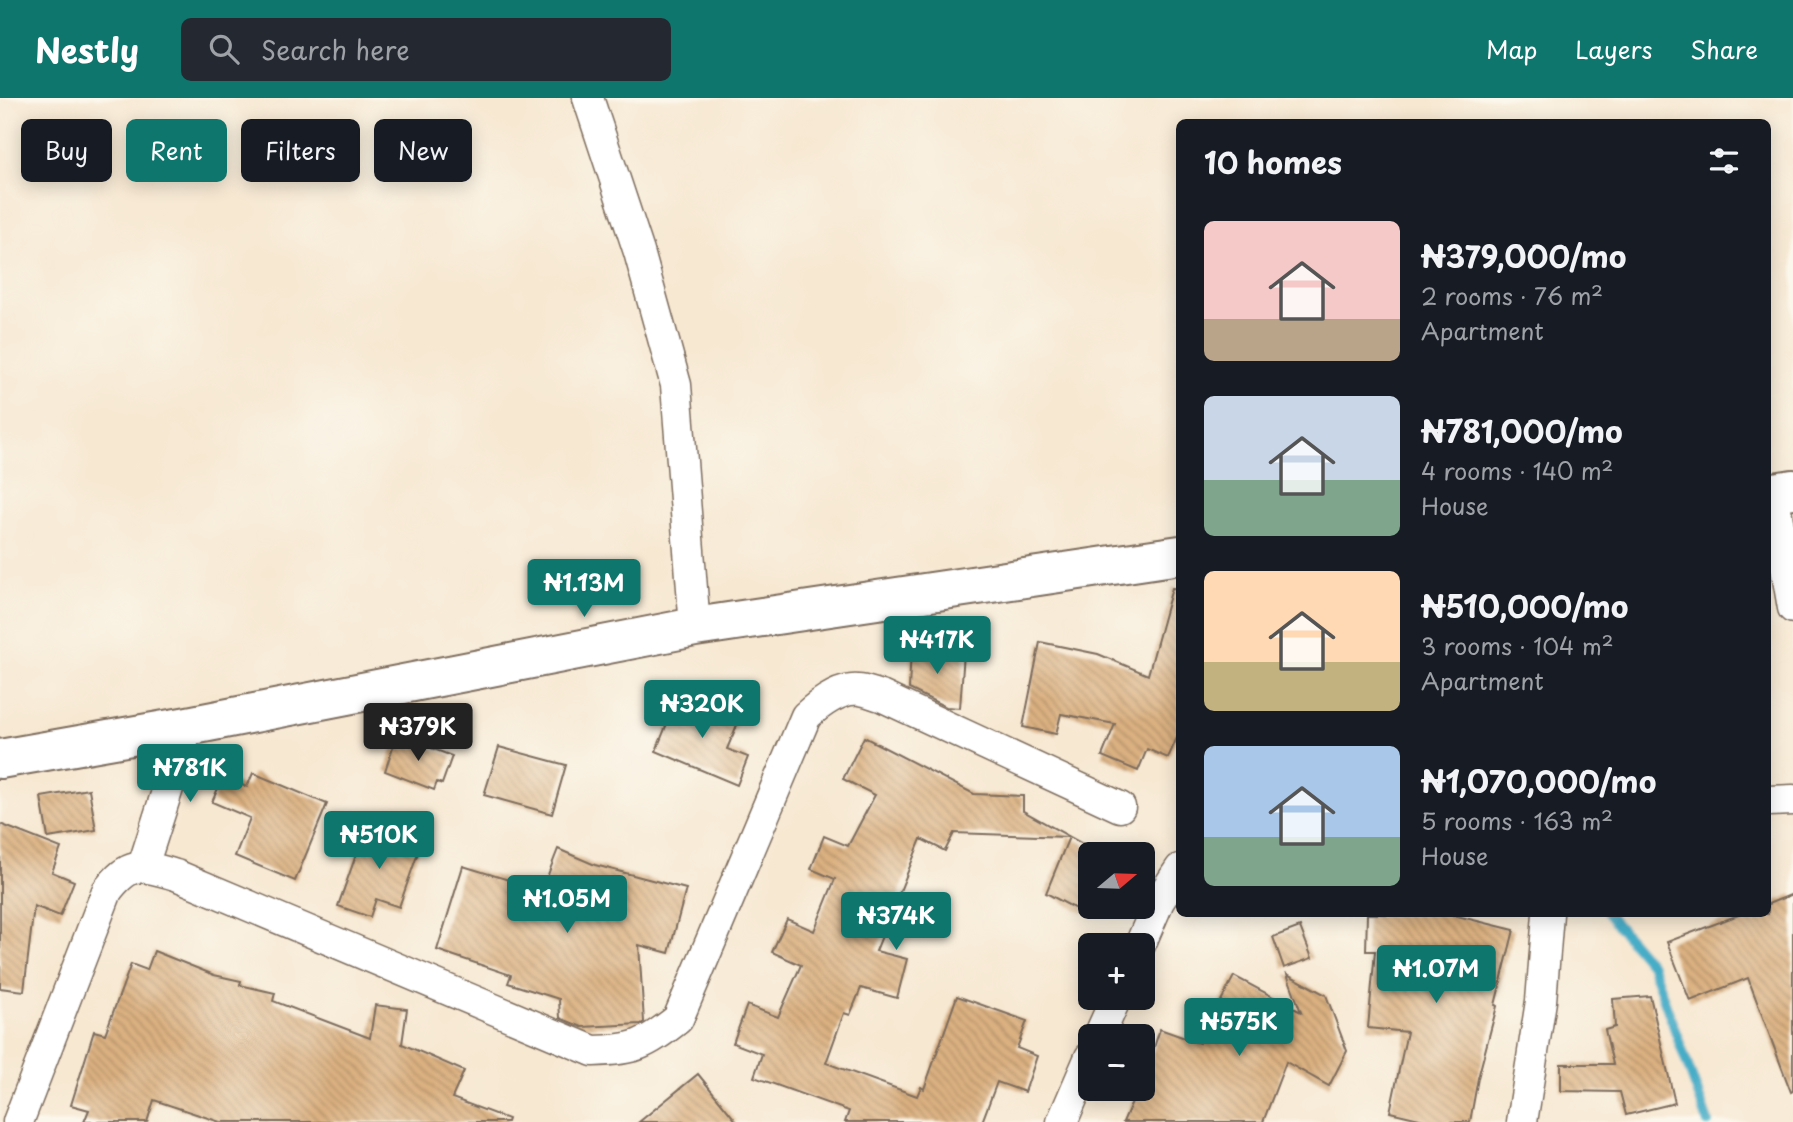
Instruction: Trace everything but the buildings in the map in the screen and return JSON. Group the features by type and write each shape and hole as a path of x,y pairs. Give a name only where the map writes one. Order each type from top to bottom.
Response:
{"street":[{"path":"588,98 639,252 676,385 695,627"},
{"path":"1778,491 1793,608"},
{"path":"0,759 188,726 695,627 1176,556"},
{"path":"18,1122 107,891 120,874 143,866 176,875 593,1051 623,1050 652,1039 678,1019 806,716 818,704 836,695 857,689 881,696 1119,807"},
{"path":"143,866 188,726"},
{"path":"1771,801 1793,800"},
{"path":"1145,933 1159,901 1176,875"},
{"path":"1522,1122 1541,1001 1548,917"},
{"path":"1062,1122 1078,1085"}],"waterway":[{"path":"1611,917 1652,966 1708,1122"}]}
